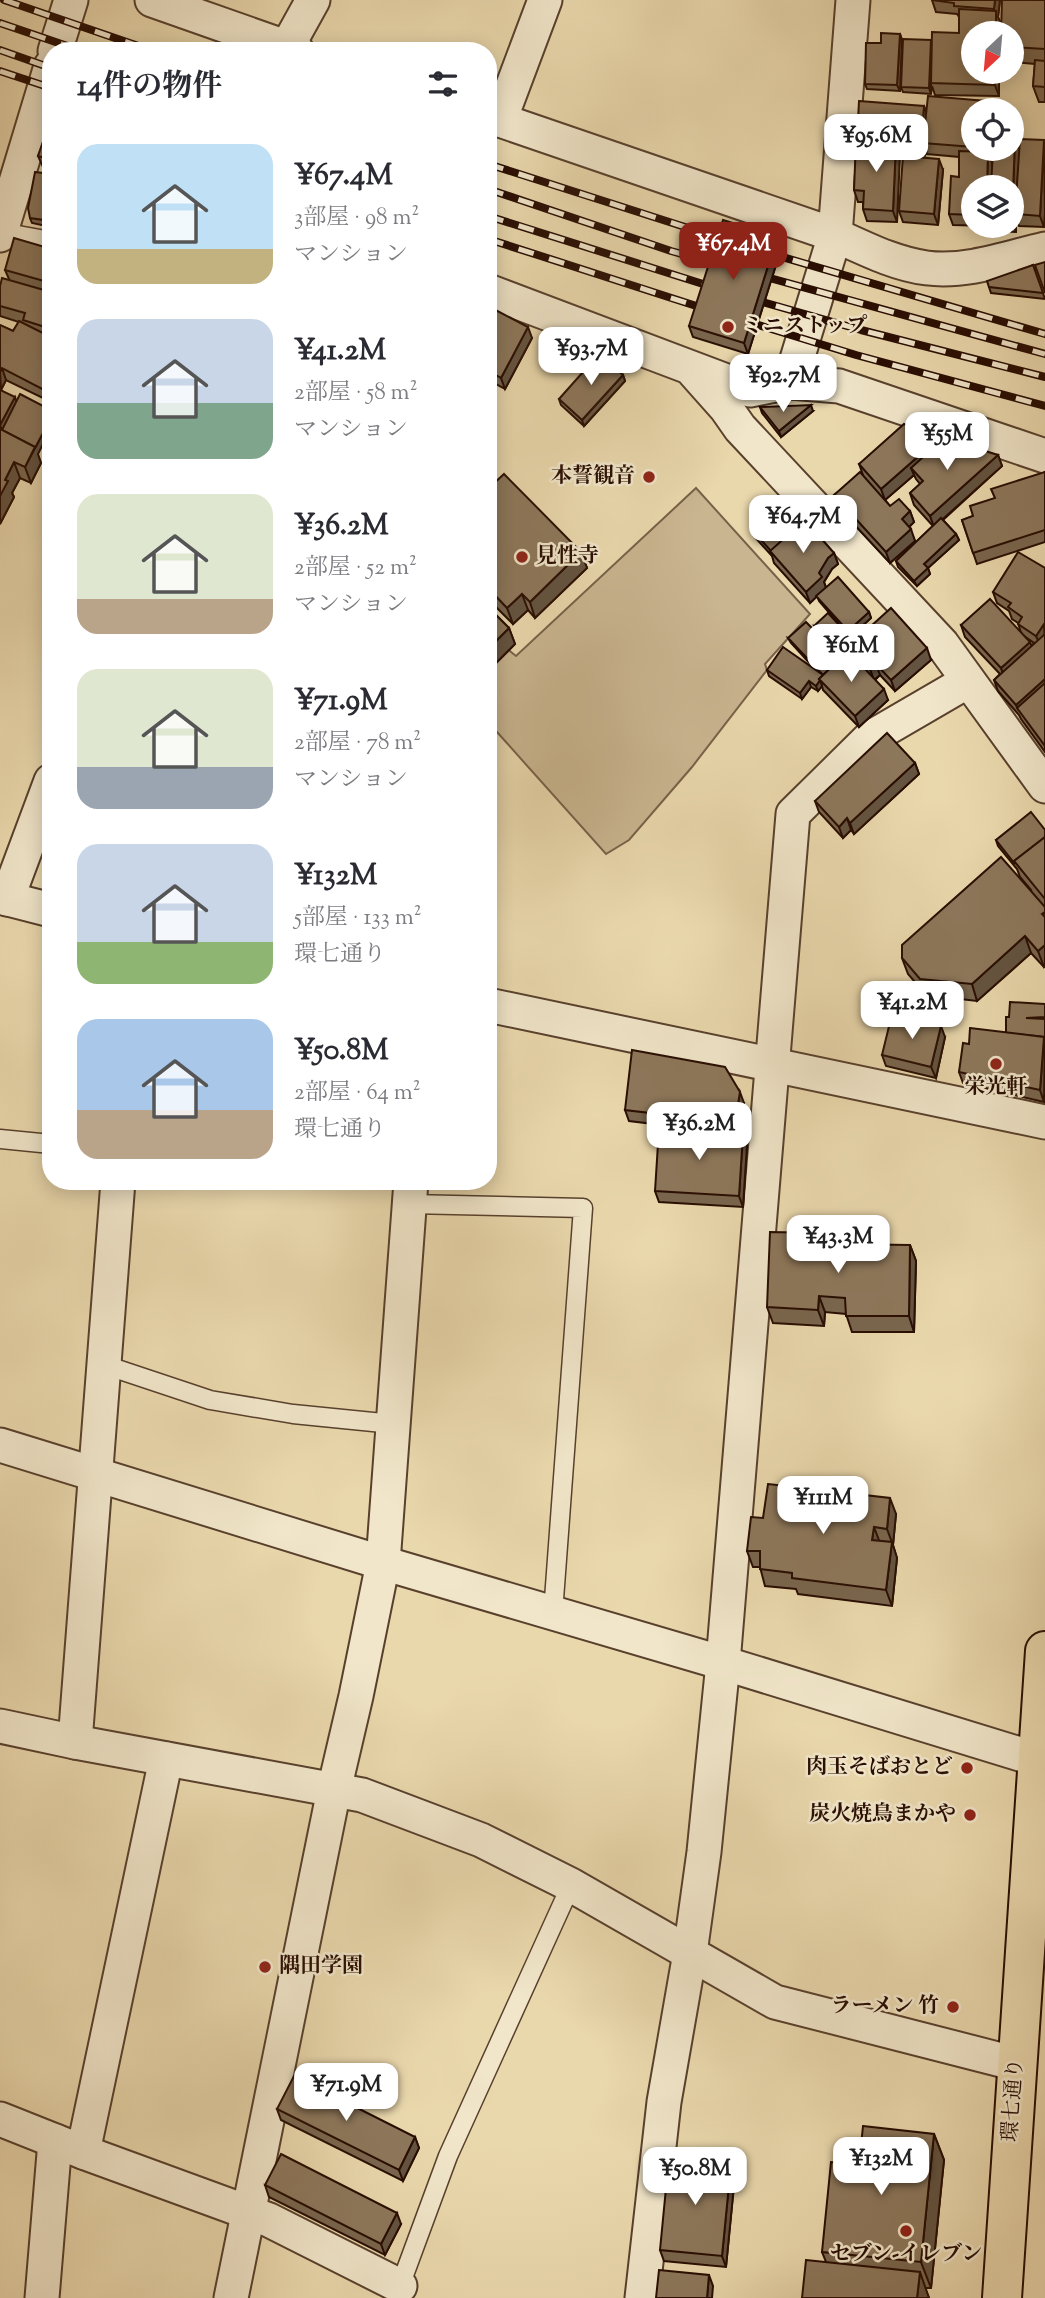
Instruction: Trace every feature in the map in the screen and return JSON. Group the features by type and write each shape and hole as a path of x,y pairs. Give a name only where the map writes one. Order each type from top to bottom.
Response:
{"main road":[{"name":"環七通り","path":"1002,2298 1041,1761 1045,1651"}],"street":[{"path":"58,42 71,0"},
{"path":"152,0 272,42"},
{"path":"295,42 313,0"},
{"path":"497,111 545,0"},
{"path":"790,382 835,235 853,0"},
{"path":"0,234 42,95"},
{"path":"497,119 835,235 884,257 927,268 964,268 1045,249"},
{"path":"497,294 750,390 790,382 839,386 1045,456"},
{"path":"690,368 740,428 942,644 1045,786"},
{"path":"642,2298 664,2102 704,1853 723,1663 793,814 870,738 968,681"},
{"path":"42,803 3,898 42,908"},
{"path":"497,1006 1045,1122"},
{"path":"75,1742 117,1190"},
{"path":"231,2298 383,1563 410,1193"},
{"path":"0,1445 1041,1761"},
{"path":"0,1726 362,1795 481,1840 571,1885 775,2002 1017,2064"},
{"path":"41,2298 69,2147 166,1759"},
{"path":"0,2119 270,2220 400,2286"}],"lane":[{"path":"0,234 42,239"},
{"path":"0,1139 42,1143"},
{"path":"410,1193 583,1208 553,1613"},
{"path":"105,1365 210,1400 393,1424"},
{"path":"400,2286 448,2156 571,1885"}],"shaded area":[{"path":"696,488 810,614 765,664 767,670 692,767 629,840 606,854 497,732 497,647 505,647 516,656"}],"building":[{"path":"932,0 995,0 994,9 954,6 954,3"},
{"path":"1002,0 1045,0 1045,49 1024,48 1024,21 1001,21"},
{"path":"959,9 996,11 996,21 961,21 961,84 931,83 932,32 959,33"},
{"path":"881,33 900,34 897,85 865,84 866,43 881,43"},
{"path":"903,39 931,40 929,88 901,87"},
{"path":"1035,60 1045,61 1045,87 1033,86"},
{"path":"928,96 961,99 961,146 923,143"},
{"path":"859,101 924,106 921,144 857,139"},
{"path":"1024,139 1044,140 1040,216 1024,215 1024,175 1018,175 1019,161 1024,161"},
{"path":"856,141 896,143 893,211 863,209 864,191 854,190"},
{"path":"959,151 961,161 988,161 987,175 961,175 961,214 949,214 951,176 959,177"},
{"path":"903,156 939,159 934,214 899,211"},
{"path":"992,161 1014,161 1014,175 992,175"},
{"path":"35,172 42,173 42,220 30,218 28,208"},
{"path":"723,220 777,237 744,343 689,326"},
{"path":"14,238 42,246 42,280 5,270"},
{"path":"1045,262 1045,293 1035,265"},
{"path":"1033,265 1043,293 989,287 987,281"},
{"path":"2,278 42,289 42,326 23,320 25,313 0,306"},
{"path":"497,311 528,327 501,378 497,376"},
{"path":"19,321 42,332 42,389 2,368 0,372 0,325 13,331"},
{"path":"599,354 623,375 582,420 559,399"},
{"path":"0,390 15,397 0,425"},
{"path":"20,394 42,405 42,435 35,448 2,430"},
{"path":"811,405 779,431 760,407"},
{"path":"904,424 938,439 881,489 859,464"},
{"path":"0,429 35,447 25,467 14,462 0,496"},
{"path":"944,438 998,455 930,516 910,493 923,481 911,468"},
{"path":"860,472 890,506 899,499 910,511 902,519 911,529 886,552 834,495"},
{"path":"1045,472 1045,530 973,553 962,520 973,516 970,506 995,498 991,489"},
{"path":"504,474 581,552 530,602 522,594 507,608 497,597 497,481"},
{"path":"785,499 805,520 771,551 751,529"},
{"path":"941,518 956,534 924,564 928,568 914,581 896,561"},
{"path":"805,520 834,553 819,573 822,577 806,592 770,551"},
{"path":"1018,552 1045,568 1045,624 1036,636 1018,624 1022,617 1008,607 1011,603 993,592"},
{"path":"838,577 869,612 848,631 816,596"},
{"path":"990,599 1030,642 1001,668 961,625"},
{"path":"891,608 927,648 891,680 876,664 870,669 849,646"},
{"path":"828,613 854,641 841,654 814,626"},
{"path":"497,616 509,628 497,640"},
{"path":"806,622 841,658 823,675 788,638"},
{"path":"1045,634 1045,679 1016,705 994,680"},
{"path":"783,647 823,675 816,686 809,681 800,693 767,670"},
{"path":"848,651 884,689 855,716 819,679"},
{"path":"1045,683 1045,746 1017,708"},
{"path":"887,733 915,763 850,823 847,818 839,827 815,801"},
{"path":"1031,812 1045,830 1045,837 1014,861 1015,864 996,840"},
{"path":"1045,837 1045,899 1014,861"},
{"path":"1001,857 1045,907 1042,914 1045,917 1045,945 1038,951 1025,936 972,984 920,979 902,958 902,945"},
{"path":"1010,1002 1045,1004 1045,1017 1026,1018 1045,1019 1045,1037 1006,1033"},
{"path":"892,1014 941,1026 931,1067 882,1055"},
{"path":"970,1028 1044,1037 1040,1090 959,1072 963,1043 969,1044"},
{"path":"632,1050 725,1067 740,1092 735,1123 625,1110"},
{"path":"659,1128 743,1134 739,1196 655,1191"},
{"path":"770,1232 824,1233 824,1248 841,1250 842,1244 910,1245 909,1316 846,1316 845,1298 819,1296 818,1310 767,1307"},
{"path":"768,1484 890,1498 887,1529 874,1527 872,1540 892,1542 886,1590 792,1578 792,1573 760,1569 760,1551 747,1551 751,1517 763,1518"},
{"path":"294,2076 415,2137 399,2170 277,2109"},
{"path":"863,2126 934,2134 921,2262 822,2252 831,2162 859,2165"},
{"path":"281,2154 397,2213 381,2244 265,2185"},
{"path":"669,2157 731,2164 722,2256 660,2250"},
{"path":"806,2260 920,2272 917,2298 802,2298"},
{"path":"659,2270 709,2275 707,2298 656,2298"}],"railway":[{"path":"4,0 127,42"},
{"path":"0,23 56,42"},
{"path":"0,50 42,65"},
{"path":"0,71 42,85"},
{"path":"497,167 735,243"},
{"path":"497,192 671,251 728,267"},
{"path":"497,219 722,290"},
{"path":"497,242 715,312"},
{"path":"762,251 1045,334"},
{"path":"755,274 1045,354"},
{"path":"745,297 1045,377"},
{"path":"739,319 856,355 1045,406"}],"place":[{"name":"ミニストップ","path":"728,327"},
{"name":"本誓観音","path":"649,477"},
{"name":"見性寺","path":"522,557"},
{"name":"栄光軒","path":"996,1064"},
{"name":"肉玉そばおとど","path":"967,1768"},
{"name":"炭火焼鳥まかや","path":"970,1815"},
{"name":"隅田学園","path":"265,1967"},
{"name":"ラーメン 竹","path":"953,2007"},
{"name":"セブン-イレブン","path":"906,2231"}]}
